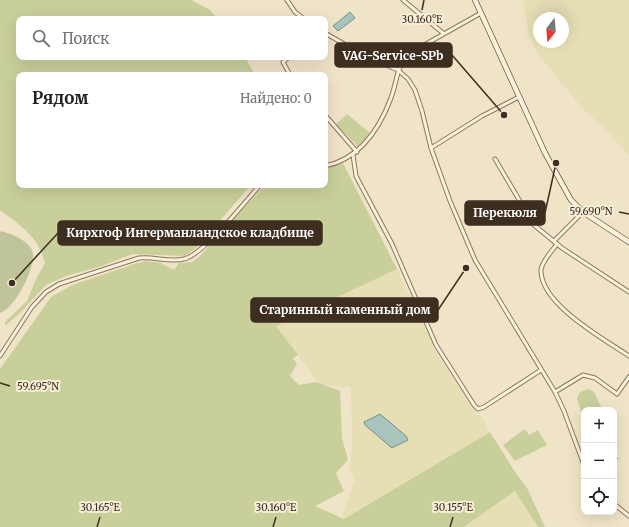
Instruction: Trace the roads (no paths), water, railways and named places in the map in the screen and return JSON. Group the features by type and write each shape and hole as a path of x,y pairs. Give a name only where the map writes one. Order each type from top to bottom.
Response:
{"street":[{"path":"287,0 295,12 300,16"},
{"path":"403,0 443,33"},
{"path":"475,0 556,175 571,200 583,212 629,242"},
{"path":"328,165 340,162 353,155 373,133 391,98 398,70 402,62 410,53 443,33 481,13"},
{"path":"328,35 365,56 398,70 408,79 414,90 431,148 450,201 475,260 555,392 564,411 581,457"},
{"path":"285,60 283,62 288,72"},
{"path":"431,148 482,116 519,97"},
{"path":"328,118 357,152"},
{"path":"353,155 356,176 392,244 436,345 474,405 478,409 484,407 541,370"},
{"path":"495,159 534,225 556,243 629,292"},
{"path":"0,356 32,307 52,288 139,258 151,257 176,260 194,256 257,188"},
{"path":"583,212 556,243 544,262 541,269 543,282 564,311 629,356"},
{"path":"555,392 583,375 595,378 617,394 629,377"},
{"path":"617,506 629,516"}],"water":[{"path":"350,12 355,18 338,31 333,26"},
{"path":"380,414 406,436 408,440 392,448 365,425 364,422"}],"place":[{"name":"VAG-Service-SPb","path":"504,115"},
{"name":"Перекюля","path":"556,163"},
{"name":"Старинный каменный дом","path":"466,268"},
{"name":"Кирхгоф Ингерманландское кладбище","path":"12,283"}]}
